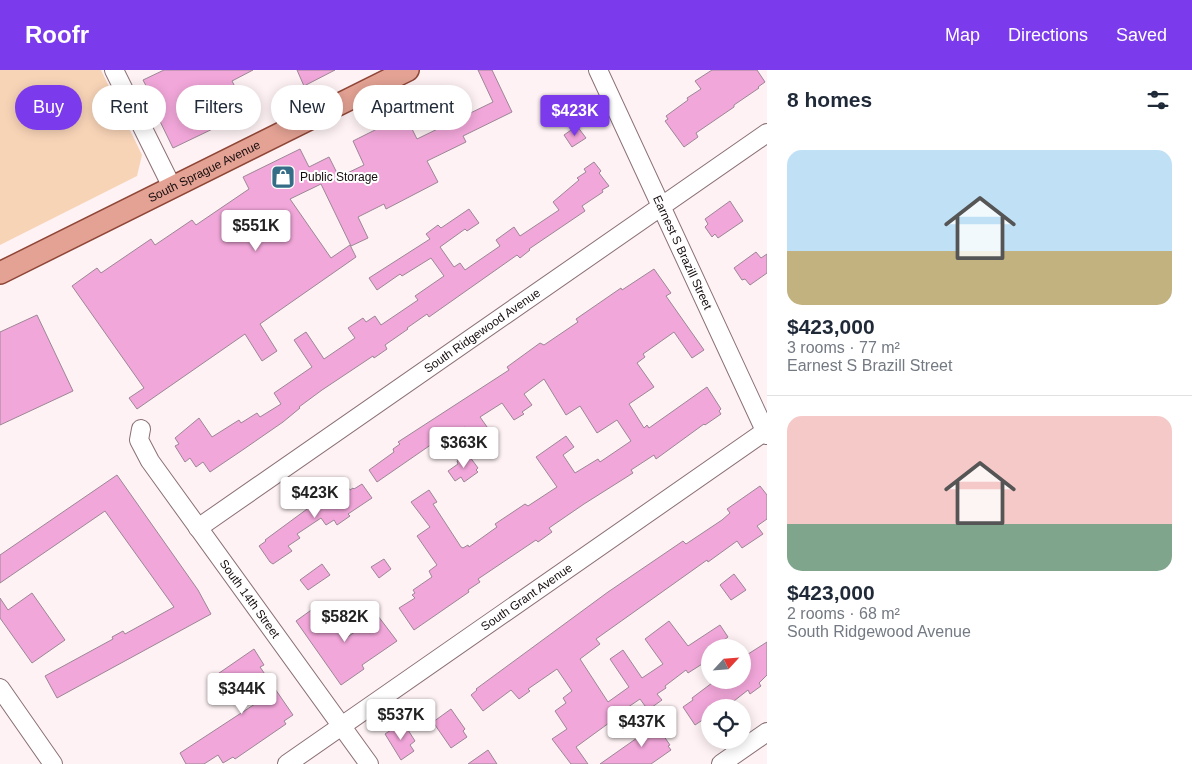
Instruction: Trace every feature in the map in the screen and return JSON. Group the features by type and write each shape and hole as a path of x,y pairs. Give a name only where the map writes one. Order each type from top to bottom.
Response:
{"main road":[{"name":"South Sprague Avenue","path":"0,273 408,70"}],"street":[{"path":"114,70 172,187"},
{"name":"Earnest S Brazill Street","path":"598,70 766,432"},
{"name":"South Ridgewood Avenue","path":"198,528 767,133"},
{"name":"South 14th Street","path":"141,430 139,440 145,454 369,764"},
{"name":"South Grant Avenue","path":"287,764 766,432"},
{"path":"0,688 53,764"},
{"path":"721,764 767,732"}],"shaded area":[{"path":"0,70 101,70 108,85 92,85 92,130 130,130 142,155 137,176 0,245"}],"building":[{"path":"164,70 253,70 232,81 234,85 176,85 176,130 210,130 173,148 164,130 166,130 166,85 146,85 143,80"},
{"path":"297,70 335,70 306,85 304,85"},
{"path":"478,70 492,70 512,112 463,136 466,142 427,161 438,182 386,209 384,204 358,217 368,238 351,246 321,184 290,199 331,258 350,245 356,257 260,324 277,351 262,361 245,334 137,409 129,398 144,388 72,286 97,268 101,273 151,239 155,245 192,220 196,225 249,189 243,177 300,149 309,167 329,157 339,177 364,165 353,141 375,130 412,130 417,139 435,130 472,130 472,112 493,102"},
{"path":"712,70 757,70 765,82 734,105 734,107 696,133 698,137 684,147 665,121 668,119 666,116 701,89 695,81"},
{"path":"577,126 586,138 572,147 564,135"},
{"path":"594,162 601,171 599,173 609,186 582,206 585,211 529,249 520,258 517,255 429,317 427,314 385,345 387,349 374,358 373,356 322,390 283,422 210,472 203,462 196,467 190,458 185,462 175,446 179,444 175,438 199,418 212,437 239,420 241,423 257,413 260,417 281,404 274,393 312,367 294,340 306,332 324,359 355,338 348,328 363,318 366,322 375,316 381,325 418,300 415,296 444,276 431,258 402,276 400,274 377,290 369,278 430,239 426,234 438,225 441,228 469,209 479,223 467,231 465,229 440,247 454,267 460,263 465,270 500,246 496,240 514,227 520,236 559,210 553,202 579,180 577,178 586,172 584,169"},
{"path":"730,201 743,221 718,238 715,234 712,237 705,227 708,224 705,219"},
{"path":"756,252 761,258 767,254 767,273 750,285 745,279 742,280 734,268"},
{"path":"654,269 671,293 666,296 704,350 692,358 674,332 643,354 645,357 637,363 654,387 629,404 644,428 647,425 649,428 707,387 721,409 719,411 721,414 656,459 654,455 631,470 633,473 549,528 552,532 538,542 536,540 478,579 480,582 468,590 469,592 414,630 399,608 415,598 412,595 415,593 413,590 432,577 429,571 437,565 417,536 430,527 411,502 429,490 437,502 433,504 461,547 463,548 468,545 469,547 497,527 495,524 525,504 528,506 557,487 536,457 566,436 574,447 563,455 575,473 598,459 600,462 631,441 617,420 597,433 580,406 566,415 544,379 524,394 532,405 522,412 524,414 514,420 502,403 480,417 492,434 477,444 465,427 434,447 432,444 377,482 369,470 394,452 393,449 400,444 398,442 509,370 507,367 540,343 544,345 578,322 576,319 621,288 622,290"},
{"path":"37,315 73,391 0,425 0,332"},
{"path":"467,453 478,468 476,470 478,472 464,482 461,477 455,481 448,471 458,464 457,461"},
{"path":"117,475 198,590 211,614 57,698 45,676 113,639 112,637 123,631 125,634 174,607 105,511 0,583 0,555"},
{"path":"362,484 372,498 348,514 350,516 337,525 334,520 326,525 321,518 297,534 300,538 288,546 292,551 273,564 270,562 259,546 318,501 315,497 329,488 335,497 348,487 350,490"},
{"path":"760,486 767,495 767,519 757,526 763,534 742,548 737,541 708,562 707,560 596,639 600,644 580,659 608,702 629,687 610,659 623,650 642,678 663,664 645,639 669,621 688,646 720,625 728,637 725,639 701,639 701,665 688,673 686,670 665,686 666,688 657,694 662,700 648,710 640,699 612,718 613,720 576,747 588,764 571,764 552,739 567,729 555,711 566,703 563,698 572,691 557,669 528,689 530,691 519,699 511,690 483,711 471,695 476,689 608,592 683,541 686,544 722,520 730,513 727,509"},
{"path":"384,559 391,569 379,578 371,567"},
{"path":"322,564 330,575 308,590 300,580"},
{"path":"734,574 746,590 731,600 720,585"},
{"path":"32,593 65,640 32,663 0,618 0,598 8,610"},
{"path":"321,603 346,638 378,616 397,641 362,665 364,669 341,685 296,621"},
{"path":"767,642 767,675 759,683 761,686 750,694 748,690 736,699 701,699 701,721 695,725 683,707 704,689 751,689 751,652"},
{"path":"254,649 264,665 260,667 293,715 284,721 286,724 235,759 233,757 223,763 218,755 204,764 186,764 180,753 258,702 242,678 218,694 209,680"},
{"path":"451,709 465,729 463,731 467,737 451,748 433,722"},
{"path":"403,722 415,741 410,745 414,751 401,760 385,734"},
{"path":"654,722 670,745 668,746 671,750 651,764 600,764 637,738 635,735"},
{"path":"488,750 497,764 468,764"}],"place":[{"name":"Public Storage","path":"283,177"}]}
